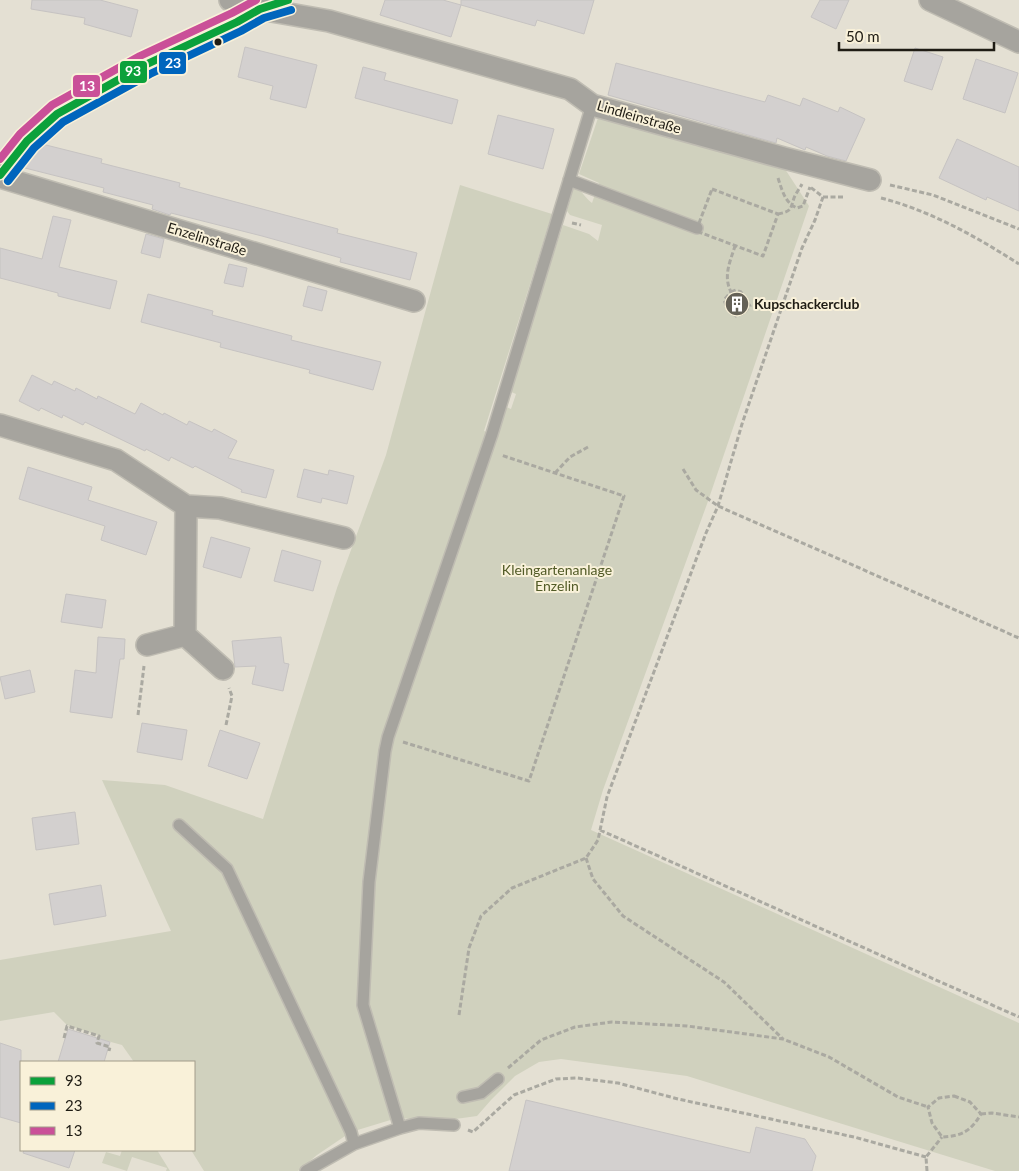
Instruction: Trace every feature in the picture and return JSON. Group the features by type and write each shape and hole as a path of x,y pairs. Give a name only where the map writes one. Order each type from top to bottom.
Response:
{"street":[{"name":"Lindleinstraße","path":"230,0 260,9 329,21 570,88 592,105 784,158 873,189"},
{"path":"0,176 27,141 57,114 145,65 237,22 260,9 288,0"},
{"path":"930,0 1019,42"},
{"name":"Enzelinstraße","path":"0,176 414,301"},
{"path":"0,425 116,460 186,506 220,508 344,538"},
{"path":"186,506 185,635 223,668"},
{"path":"146,645 185,635"}],"lane":[{"path":"400,1128 363,1005 369,882 388,737 486,450 592,105"},
{"path":"569,180 697,228"},
{"path":"179,825 227,869 352,1132 354,1144"},
{"path":"463,1097 481,1093 498,1078"},
{"path":"306,1171 354,1144 400,1128 419,1124 454,1124"}],"path":[{"path":"784,158 778,176 783,194 793,206 798,208 803,206 810,187"},
{"path":"778,214 762,256 696,231 712,189 778,214 789,212 793,206 794,198 805,179 810,187 823,197 850,197"},
{"path":"873,189 933,195 1019,229"},
{"path":"873,189 942,219 1019,264"},
{"path":"459,1015 469,948 481,916 512,888 586,858 598,840 607,797 622,754 718,506 761,368 802,248 823,197"},
{"path":"731,292 728,284 728,268 735,246"},
{"path":"736,290 741,292 750,306 736,316 728,310 724,300 731,292 736,290"},
{"path":"555,473 570,457 588,447"},
{"path":"388,737 529,781 624,496 486,450"},
{"path":"683,469 696,490 718,506 1019,638"},
{"path":"138,715 146,645"},
{"path":"223,668 232,696 226,724"},
{"path":"600,830 1019,1017"},
{"path":"586,858 592,879 623,916 724,982 783,1039"},
{"path":"498,1078 541,1040 575,1027 612,1022 687,1026 783,1039 829,1057 898,1097 928,1106"},
{"path":"64,1038 67,1026 99,1036 97,1043 110,1047 109,1051"},
{"path":"454,1124 473,1132 514,1095 556,1079 577,1078 618,1083 678,1099 854,1137 926,1157"},
{"path":"928,1106 939,1098 954,1096 970,1102 981,1114"},
{"path":"928,1106 932,1123 942,1137"},
{"path":"981,1114 992,1113 1019,1117"},
{"path":"926,1171 926,1157 942,1137 957,1136 974,1126 981,1114"}],"green space":[{"name":"Kleingartenanlage Enzelin","path":"599,115 785,169 809,206 707,504 603,790 591,830 1019,1023 1019,1171 995,1171 687,1076 561,1059 539,1062 515,1076 477,1116 441,1121 397,1118 351,1132 317,1155 298,1171 204,1171 192,1151 195,1151 195,1061 133,1061 122,1045 100,1039 100,1036 67,1025 54,1012 0,1021 0,960 171,931 102,780 165,785 263,819 337,588 386,455 460,185 552,214 484,431 495,435 504,406 511,409 516,394 509,391 563,225 589,234 598,241 602,225 570,215 567,211 573,189 576,187 592,203 599,183 579,174"},
{"path":"122,1151 158,1151 170,1171 166,1171 167,1168 132,1157 127,1171 102,1163 106,1152 120,1156"}],"building":[{"path":"32,0 100,0 138,10 131,37 84,24 85,18 31,9"},
{"path":"385,0 443,0 461,5 451,37 380,15"},
{"path":"461,0 594,0 584,34 537,20 535,26 461,5"},
{"path":"820,0 849,0 836,29 811,17"},
{"path":"245,47 317,65 306,108 270,99 273,86 238,77"},
{"path":"915,48 943,57 932,90 904,81"},
{"path":"976,59 1018,73 1005,113 963,99"},
{"path":"616,63 765,102 768,95 800,106 803,98 838,112 840,107 865,119 846,161 827,156 806,147 805,150 777,138 776,143 608,95"},
{"path":"363,67 386,73 384,80 458,100 452,124 355,98"},
{"path":"498,115 554,129 543,169 488,154"},
{"path":"957,139 1019,167 1019,211 987,197 986,200 939,178"},
{"path":"42,144 102,159 101,163 180,183 179,187 338,229 337,233 417,253 410,280 340,262 341,258 262,236 171,213 170,215 152,209 153,205 103,192 104,188 25,168 27,161"},
{"path":"53,216 71,220 59,267 117,281 110,309 58,296 58,293 0,278 0,248 42,259"},
{"path":"146,234 164,239 160,258 141,253"},
{"path":"229,264 247,268 243,287 224,283"},
{"path":"308,286 327,291 322,311 303,306"},
{"path":"148,294 213,311 212,315 292,336 291,340 381,362 373,390 309,373 310,370 220,347 221,343 141,322"},
{"path":"32,375 52,385 54,381 75,391 76,388 97,399 98,396 135,414 141,403 187,425 189,421 212,432 214,429 237,441 228,458 274,470 266,498 241,492 242,490 195,466 193,468 171,457 169,461 85,422 83,425 63,415 62,418 41,408 39,411 19,401"},
{"path":"28,467 92,487 88,500 157,522 146,555 101,540 105,526 19,499"},
{"path":"304,469 328,475 329,470 354,476 347,504 322,498 321,503 297,497"},
{"path":"211,537 250,548 241,578 203,567"},
{"path":"282,550 321,561 313,591 274,581"},
{"path":"66,594 106,600 102,628 61,622"},
{"path":"98,637 125,639 124,659 120,659 112,718 70,712 75,670 96,673"},
{"path":"281,637 284,663 289,664 283,691 252,684 256,666 235,667 232,641"},
{"path":"30,670 35,692 5,699 0,677"},
{"path":"142,723 187,730 182,760 137,752"},
{"path":"220,730 260,743 247,779 208,766"},
{"path":"75,812 79,844 36,850 32,818"},
{"path":"101,885 106,916 54,925 49,894"},
{"path":"68,1029 110,1042 104,1061 58,1061"},
{"path":"0,1043 21,1050 21,1061 20,1123 0,1117"},
{"path":"526,1100 750,1153 756,1127 805,1139 816,1156 812,1171 509,1171"},
{"path":"24,1151 75,1151 69,1168 23,1153"}],"transit line":[{"name":"13","path":"0,159 20,134 52,105 140,56 256,0"},
{"name":"93","path":"0,175 27,141 57,114 145,65 237,22 260,9 288,0"},
{"name":"23","path":"8,181 34,148 63,122 150,74 241,31 264,18 291,10"}],"place":[{"name":"Kupschackerclub","path":"737,304"}]}
